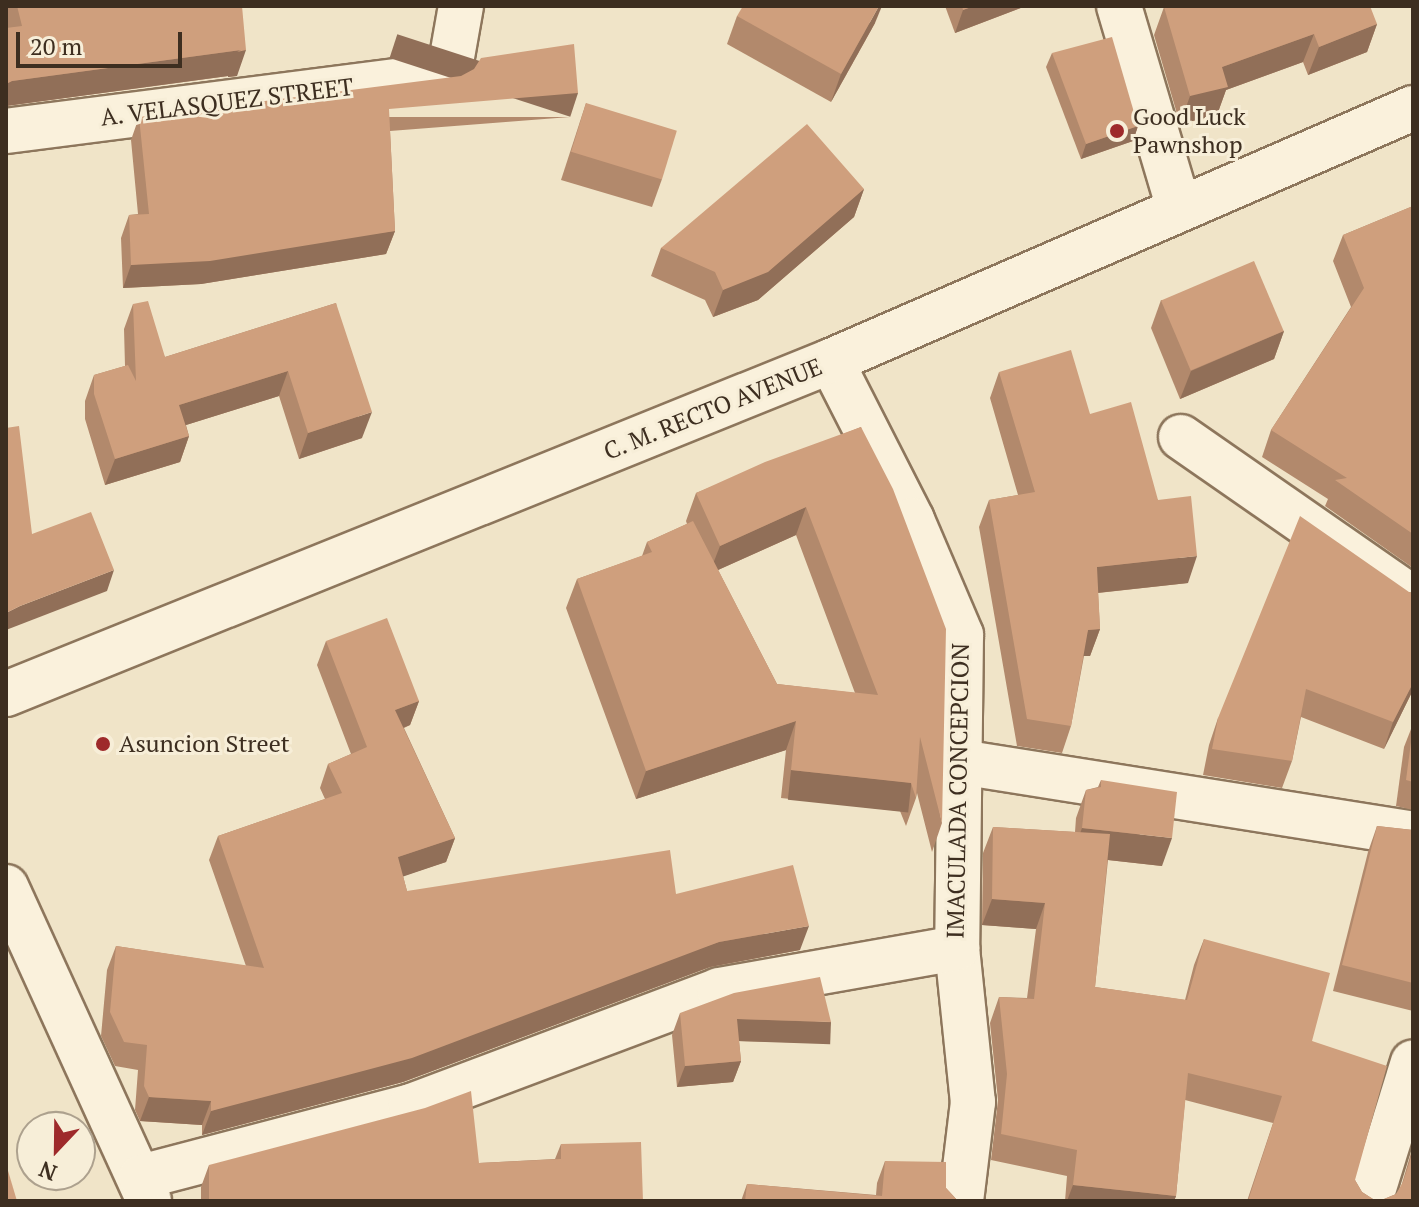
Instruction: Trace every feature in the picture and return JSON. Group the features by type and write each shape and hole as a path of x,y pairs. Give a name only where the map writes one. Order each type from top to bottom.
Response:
{"street":[{"name":"A. VELASQUEZ STREET","path":"6,131 449,74 461,6"},
{"path":"1119,6 1179,209"},
{"name":"C. M. RECTO AVENUE","path":"6,694 831,361 1413,108"},
{"name":"IMACULADA CONCEPCION","path":"831,361 912,520 958,622 963,657 957,948 973,1102 961,1201"},
{"path":"1181,437 1413,598"},
{"path":"960,762 1413,834"},
{"path":"6,887 145,1189 411,1106 719,990 957,948"},
{"path":"1370,1201 1413,1062"}],"building":[{"path":"17,6 242,6 246,50 6,84 6,28 22,26"},
{"path":"743,6 879,6 841,74 737,16"},
{"path":"1166,6 1370,6 1377,24 1319,47 1314,34 1222,67 1228,87 1190,96"},
{"path":"1112,37 1138,126 1086,144 1052,53"},
{"path":"574,44 578,93 389,109 395,231 210,261 131,265 129,215 149,214 139,117 461,76 474,69 481,58"},
{"path":"586,103 677,131 662,180 571,152"},
{"path":"807,124 864,189 768,272 723,290 715,272 661,248"},
{"path":"1413,206 1413,534 1335,480 1347,478 1271,430 1364,288 1343,235"},
{"path":"1254,261 1284,331 1191,370 1161,300"},
{"path":"148,301 165,357 336,303 372,412 308,433 288,371 179,405 189,436 115,459 94,394 94,375 128,365 136,381 133,304"},
{"path":"1071,350 1090,414 1131,402 1158,500 1191,496 1197,556 1097,567 1100,629 1088,630 1071,726 1027,719 989,500 1035,492 999,372"},
{"path":"19,426 32,534 91,512 114,570 6,613 6,428"},
{"path":"861,427 893,489 946,629 942,823 920,737 916,798 911,783 791,770 796,721 646,771 577,579 652,552 647,542 693,521 777,684 878,695 806,507 720,546 696,493 765,462"},
{"path":"1300,516 1413,593 1413,683 1393,722 1306,689 1292,761 1212,749 1218,718"},
{"path":"387,618 419,701 395,710 455,838 398,857 407,891 670,850 676,894 793,865 809,926 719,942 412,1058 211,1111 211,1101 149,1097 144,1086 147,1045 124,1042 110,1012 116,946 264,968 218,836 342,793 328,764 367,747 326,641"},
{"path":"1413,727 1413,782 1406,780"},
{"path":"1101,780 1177,792 1172,838 1082,828 1086,790 1101,787"},
{"path":"1377,826 1413,830 1413,983 1342,965"},
{"path":"993,827 1110,834 1095,987 1187,1000 1204,939 1330,973 1312,1041 1387,1066 1355,1180 1362,1192 1373,1199 1396,1194 1413,1151 1413,1201 1248,1201 1282,1096 1188,1073 1176,1196 1073,1185 1077,1150 1001,1134 1007,1074 999,997 1034,999 1045,903 992,899"},
{"path":"820,977 831,1022 737,1019 741,1061 685,1066 680,1013 734,993"},
{"path":"471,1091 479,1163 561,1159 561,1144 641,1142 643,1201 209,1201 209,1165 425,1108"},
{"path":"885,1161 946,1162 946,1188 958,1201 745,1201 747,1184 882,1196"},
{"path":"6,1164 17,1201 6,1201"}],"place":[{"name":"Good Luck Pawnshop","path":"1117,131"},
{"name":"Asuncion Street","path":"103,744"}]}
